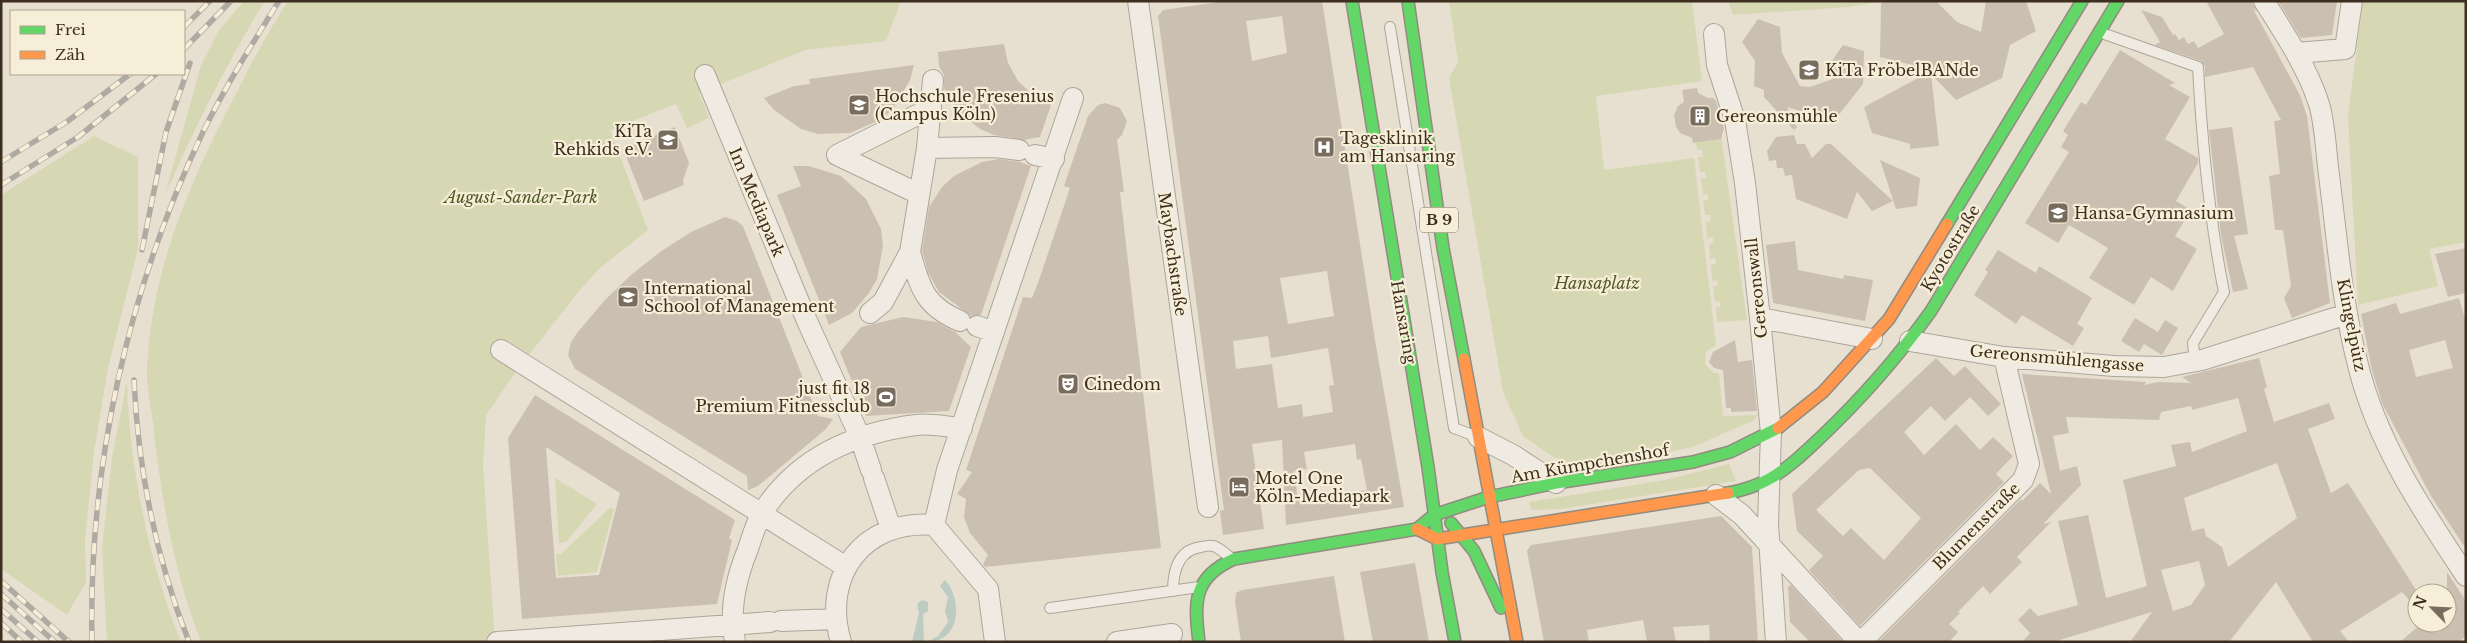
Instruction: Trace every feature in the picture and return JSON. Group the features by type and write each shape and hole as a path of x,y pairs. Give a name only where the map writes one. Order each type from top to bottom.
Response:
{"main road":[{"name":"Hansaring","path":"1352,1 1432,498 1439,513"},
{"name":"B 9","path":"1408,1 1443,248 1497,530 1515,642"},
{"name":"Kyotostraße","path":"1771,433 1823,392 1889,319 2082,1"},
{"name":"Kyotostraße","path":"1770,479 1793,463 1850,410 1881,377 1910,341 1932,310 2118,1"},
{"name":"Am Kümpchenshof","path":"1417,529 1439,513 1490,497 1556,483 1693,462 1730,452 1771,433"},
{"path":"1199,642 1196,610 1200,587 1217,564 1234,559 1417,529 1438,539 1716,495 1744,489 1770,479"},
{"name":"B 9","path":"1439,513 1464,535 1488,577 1515,642"},
{"path":"1455,642 1438,539 1439,513 1455,520 1497,530"}],"street":[{"name":"Maybachstraße","path":"1138,1 1208,507"},
{"name":"Klingelpütz","path":"2264,1 2296,53 2319,102 2347,314 2358,367 2387,448 2445,547 2466,576"},
{"path":"2296,53 2345,49 2352,1"},
{"name":"Gereonswall","path":"1714,34 1717,64 1735,120 1760,318 1771,433 1768,524 1776,642"},
{"name":"Im Mediapark","path":"705,75 807,321 860,437 891,529"},
{"path":"870,313 883,302 910,252 927,148 934,80"},
{"path":"934,525 947,470 962,428 977,327 1036,155 1074,98"},
{"path":"919,194 830,155 931,108"},
{"path":"927,148 995,147 1036,155"},
{"path":"910,252 917,276 927,299 942,314 977,327"},
{"name":"Gereonsmühlengasse","path":"1910,341 2004,357 2114,366 2164,367 2195,361 2255,344 2347,314"},
{"path":"1760,318 1872,339"},
{"path":"500,350 846,567"},
{"name":"Blumenstraße","path":"1860,642 2023,480 2029,464 2004,357"},
{"path":"733,633 740,570 762,514 795,474 826,451 860,437 918,424 962,428"},
{"path":"1478,437 1513,455 1556,483"},
{"path":"1716,495 1742,515 1860,642"},
{"path":"841,642 836,619 836,595 846,567 865,544 891,529 905,525 934,525 988,589 995,642"},
{"path":"497,642 733,633 776,621 836,619"},
{"path":"1117,642 1172,634"}],"lane":[{"path":"1390,27 1454,428 1478,437"},
{"path":"2099,32 2198,67 2201,122 2212,232 2224,292 2193,343 2195,361"},
{"path":"1395,66 1417,62"},
{"path":"1173,591 1173,574 1179,560 1187,552 1198,547 1214,546 1234,559"},
{"path":"1050,608 1200,587"}],"green space":[{"path":"244,1 265,1 237,48 165,195 201,65 219,30"},
{"name":"August-Sander-Park","path":"288,1 901,1 886,41 805,50 699,93 709,118 687,128 676,104 610,130 648,230 600,268 579,291 518,369 486,415 483,465 495,642 201,642 183,589 160,479 147,382 150,330 166,259 190,190 249,67"},
{"name":"Hansaplatz","path":"1449,1 1692,1 1702,81 1596,96 1604,170 1694,158 1716,345 1706,352 1705,364 1714,373 1719,373 1723,416 1758,415 1754,420 1693,447 1589,468 1553,457 1523,436 1503,392 1449,78 1458,62"},
{"path":"1728,1 1884,1 1849,7 1733,15"},
{"path":"2363,1 2466,1 2466,242 2429,249 2438,286 2358,305 2348,116"},
{"path":"94,136 138,157 138,249 108,368 94,452 85,540 86,582 67,615 1,569 1,195"},
{"path":"1721,136 1747,320 1717,322 1716,307 1720,307 1720,301 1715,302 1713,286 1718,285 1717,280 1712,281 1711,265 1716,264 1715,258 1710,259 1709,244 1713,243 1713,237 1707,238 1706,222 1711,221 1710,215 1705,215 1703,201 1708,200 1708,194 1703,195 1701,178 1706,178 1705,172 1700,172 1698,157 1703,157 1702,150 1697,150 1696,143 1714,140"},
{"path":"127,381 132,447 143,514 159,580 181,642 107,642 102,548 112,457"},
{"path":"1729,464 1736,481 1561,509 1531,510 1529,502 1665,480"},
{"path":"555,478 597,504 566,542 559,543"},
{"path":"610,508 614,509 597,572 558,576 556,554 561,554"}],"shaded area":[{"path":"945,580 955,598 956,618 947,635 938,640 927,642 938,636 948,622 945,611 948,597 940,586"},
{"path":"922,600 928,602 928,611 923,614 924,642 912,642 919,613 917,604"}],"building":[{"path":"1226,1 1322,1 1375,340 1404,507 1286,525 1282,440 1252,444 1264,529 1223,535 1220,511 1224,510 1158,16 1163,10","holes":["1282,16 1287,53 1252,61 1246,21","1327,271 1334,316 1288,324 1280,278","1268,336 1271,358 1328,348 1334,385 1329,386 1333,412 1303,417 1302,404 1278,408 1272,364 1236,369 1233,341","1355,444 1357,460 1361,459 1367,490 1298,500 1294,471 1307,469 1304,452"]},
{"path":"1891,1 1936,1 1957,22 1981,32 1986,1 2026,1 2036,31 2010,45 2002,78 1956,100 1931,74 1939,146 1910,149 1910,144 1872,133 1864,107 1933,70 1880,57 1881,3"},
{"path":"2206,1 2252,1 2257,12 2253,9 2300,95 2307,116 2330,303 2292,318 2284,298 2291,286 2283,230 2275,230 2269,176 2280,174 2274,121 2281,120 2253,67 2205,77 2205,66 2201,61 2155,45 2160,42 2141,10 2162,17 2173,35 2175,34 2179,40 2184,37 2188,44 2194,41 2198,48 2224,34"},
{"path":"2278,1 2337,1 2332,35 2301,38"},
{"path":"1758,19 1780,27 1782,53 1800,86 1810,87 1833,79 1826,69 1843,45 1864,51 1863,84 1834,121 1787,107 1797,127 1794,130 1764,97 1764,90 1754,86 1755,61 1742,42"},
{"path":"1004,44 1008,63 1018,81 1033,95 1051,105 1040,137 1024,140 994,135 980,129 957,110 944,88 944,75 939,66 938,52"},
{"path":"2120,50 2175,83 2169,85 2190,97 2165,139 2198,158 2198,163 2176,201 2191,210 2175,236 2197,249 2173,291 2151,277 2134,305 2089,278 2108,248 2069,225 2058,243 2025,223 2069,152 2061,147 2068,135 2063,131 2081,102 2086,105"},
{"path":"914,65 910,80 893,109 880,120 850,133 818,134 801,129 774,110 764,98 794,86 810,84 809,79"},
{"name":"Gereonsmühle","path":"1697,88 1698,93 1708,98 1713,98 1716,101 1724,128 1721,139 1693,143 1692,138 1680,133 1676,127 1674,115 1678,106 1684,102 1682,90"},
{"name":"Cinedom","path":"1105,103 1120,108 1127,121 1122,135 1117,140 1124,192 1120,192 1161,548 985,567 983,564 988,555 970,533 964,517 966,499 957,494 972,472 966,470 1023,297 1032,298 1039,280 1070,188 1064,186 1088,116 1098,105"},
{"path":"675,127 689,163 683,180 684,185 644,201 623,149"},
{"path":"2232,127 2248,234 2234,236 2248,289 2233,292 2221,235 2209,130"},
{"path":"1794,135 1797,144 1805,144 1812,158 1826,144 1831,144 1893,201 1872,211 1857,192 1847,219 1796,199 1792,175 1785,176 1783,168 1777,168 1776,160 1769,161 1767,151 1776,137"},
{"path":"999,159 1020,162 1031,166 981,315 971,316 939,292 928,272 922,251 929,207 942,187 954,176 982,162"},
{"path":"1880,160 1920,178 1917,206 1896,209"},
{"path":"793,166 809,166 841,176 866,199 881,229 883,246 877,279 869,293 852,313 829,325 777,195 801,186"},
{"path":"725,217 737,221 743,226 818,416 833,419 826,429 758,486 748,490 747,476 575,369 568,355 571,342 577,333 605,300 631,275 660,252 691,232"},
{"path":"1795,241 1798,270 1843,279 1844,275 1873,280 1865,321 1773,303 1766,245"},
{"path":"2466,248 2466,293 2448,297 2435,254"},
{"path":"1998,250 2036,273 2039,266 2092,298 2077,324 2084,328 2073,346 2022,315 2016,324 1974,295 1988,272 1985,270"},
{"path":"2459,298 2466,323 2466,549 2431,496 2382,403 2372,370 2361,314 2396,303 2400,314","holes":["2445,340 2453,368 2416,377 2409,350"]},
{"path":"903,317 937,322 955,332 971,347 949,411 866,416 840,352 861,327"},
{"path":"2135,318 2158,332 2165,320 2178,328 2162,355 2144,344 2139,352 2121,341"},
{"path":"1735,340 1738,362 1752,360 1757,411 1731,412 1731,408 1726,408 1723,370 1714,368 1709,362 1713,352"},
{"path":"1936,358 1954,376 1965,366 2001,404 1988,416 1970,397 1945,421 1931,406 1904,432 1924,455 1956,424 1980,450 1993,437 2013,456 1996,474 2004,482 1860,626 1809,570 1823,556 1797,531 1792,494","holes":["1870,468 1921,518 1884,560 1851,528 1843,536 1816,510 1859,470"]},
{"path":"2259,358 2267,387 2264,389 2274,422 2329,403 2335,419 2308,429 2331,493 2348,483 2412,583 2407,583 2407,598 2402,592 2340,631 2349,642 2313,642 2276,582 2229,642 2130,642 2152,612 2053,642 2022,642 2030,633 2018,620 2030,608 2038,616 2078,605 2058,521 2088,515 2106,598 2147,586 2123,480 2176,466 2171,445 2190,442 2192,452 2247,431 2238,398 2192,410 2191,406 2161,412 2159,420 2066,417 2069,433 2053,436 2060,471 2077,466 2081,485 2043,524 2051,522 2017,557 2022,562 1990,594 1983,586 1958,612 1960,613 1949,624 1958,632 1949,642 1878,642 2021,499 2022,501 2040,483 2051,494 2022,374 2146,382 2144,385 2158,382 2191,383 2182,377","holes":["2277,463 2297,518 2228,567 2222,547 2206,536 2204,528 2192,531 2184,498","2199,561 2205,585 2191,605 2173,611 2161,570"]},
{"path":"535,395 735,520 729,538 732,540 717,604 522,619 508,438","holes":["546,447 620,493 599,575 556,578"]},
{"path":"1721,516 1752,547 1758,642 1710,642 1709,625 1673,627 1676,642 1647,642 1643,620 1587,630 1589,642 1544,642 1527,551 1531,545"},
{"path":"1415,563 1429,642 1373,642 1360,572"},
{"path":"2447,572 2454,583 2447,583"},
{"path":"1334,576 1345,642 1241,642 1235,602 1236,593 1242,590"},
{"path":"1791,585 1843,642 1810,642 1790,622 1788,587"},
{"path":"2457,587 2466,601 2466,636 2459,642 2400,642 2410,633 2457,633"}],"railway":[{"path":"185,26 210,1"},
{"path":"185,48 231,1"},
{"path":"92,642 93,576 97,511 106,445 118,381 134,317 153,254 203,132 249,49 279,1"},
{"path":"142,250 166,132 190,63"},
{"path":"1,162 68,121 129,75"},
{"path":"1,185 78,137 155,75"},
{"path":"134,380 144,480 158,546 177,610 189,642"},
{"path":"1,581 69,642"},
{"path":"1,594 55,642"},
{"path":"1,609 38,642"},
{"path":"1,623 22,642"}],"traffic: fast":[{"path":"1352,1 1428,467 1442,572 1455,642"},
{"path":"1408,1 1443,248 1464,359"},
{"path":"1947,224 2082,1"},
{"path":"1728,493 1766,481 1797,459 1851,407 1906,345 1931,311 2118,1"},
{"path":"1199,642 1197,615 1199,592 1211,574 1234,559 1417,529 1434,515 1489,497 1556,483 1693,462 1730,452 1778,428"},
{"path":"1451,523 1474,551 1501,608"}],"traffic: slow":[{"path":"1778,428 1823,392 1889,319 1947,224"},
{"path":"1464,359 1517,642"},
{"path":"1417,529 1437,539 1728,493"}],"place":[{"name":"KiTa FröbelBANde","path":"1809,70"},
{"name":"Hochschule Fresenius (Campus Köln)","path":"859,105"},
{"name":"Gereonsmühle","path":"1700,116"},
{"name":"KiTa Rehkids e.V.","path":"668,140"},
{"name":"Tagesklinik am Hansaring","path":"1324,147"},
{"name":"Hansa-Gymnasium","path":"2058,213"},
{"name":"International School of Management","path":"628,297"},
{"name":"Cinedom","path":"1068,384"},
{"name":"just fit 18 Premium Fitnessclub","path":"886,397"},
{"name":"Motel One Köln-Mediapark","path":"1239,487"}]}
